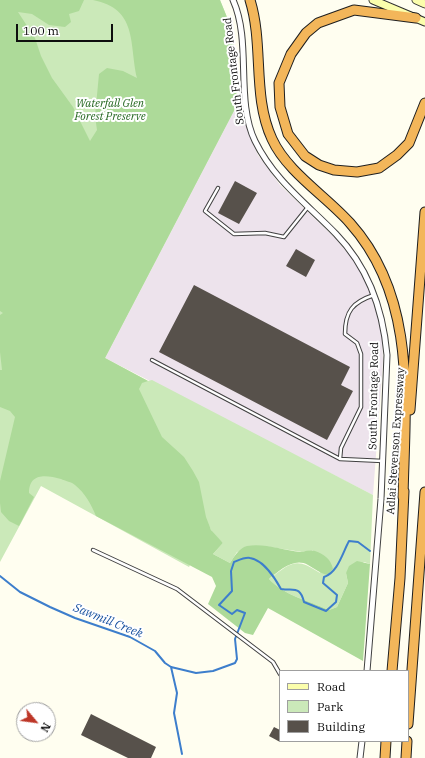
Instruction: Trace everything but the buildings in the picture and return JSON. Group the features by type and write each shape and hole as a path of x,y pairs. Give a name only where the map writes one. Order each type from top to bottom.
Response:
{"highway":[{"path":"250,0 257,31 264,116 272,139 284,160 350,223 376,260 392,295 403,345 405,369 403,497"},
{"path":"416,18 354,10 318,24 306,33 290,54 279,83 280,107 288,134 305,156 319,165 334,170 357,172 379,168 409,143 415,132 425,104"},
{"name":"Adlai Stevenson Expressway","path":"392,670 400,578 403,497 425,212"},
{"path":"409,710 425,492"},
{"path":"422,526 425,509"},
{"path":"385,758 386,742"},
{"path":"406,758 407,742"}],"main road":[{"path":"373,0 425,22"},
{"path":"416,0 425,4"}],"street":[{"name":"South Frontage Road","path":"233,0 241,26 246,105 254,138 264,159 277,175 337,234 359,262 375,295 385,335 387,355 383,461 367,670"},
{"path":"360,758 362,742"}],"lane":[{"path":"218,188 205,211 234,234 264,233 284,238 308,207"},
{"path":"340,459 341,448 361,407 361,354 357,343 344,334 345,320 352,307 361,300 375,295"},
{"path":"152,360 340,459 383,461"},
{"path":"93,550 177,589 273,662 279,672"}],"shaded area":[{"path":"237,105 245,115 249,135 258,155 280,185 335,238 357,264 374,301 382,334 383,361 373,495 105,358"}],"green space":[{"name":"Waterfall Glen Forest Preserve","path":"0,0 220,0 233,32 237,105 105,358 148,381 152,380 373,495 370,564 364,562 346,573 348,583 337,607 329,610 289,594 269,579 288,566 299,563 320,573 313,550 302,552 264,546 237,552 230,563 213,554 223,543 213,534 210,528 189,567 41,486 0,562"},
{"name":"Waterfall Glen Forest Preserve","path":"0,0 84,0 79,11 69,14 71,22 65,27 49,25 32,14 18,12 35,38 41,56 52,78 73,107 90,141 97,130 95,116 99,74 107,68 123,71 137,78 129,29 125,19 118,11 107,4 93,0 220,0 233,32 237,105 105,358 148,381 142,383 139,389 162,437 184,457 199,482 206,517 211,530 223,543 213,554 230,563 242,549 253,545 300,552 313,550 327,557 332,565 333,569 327,575 303,563 297,563 287,566 269,579 289,594 329,610 337,607 348,583 346,573 349,566 357,561 370,564 363,661 268,608 253,635 245,633 208,604 216,586 212,577 96,516 85,495 79,488 70,482 45,476 35,478 30,486 29,493 34,497 19,526 9,521 1,512 0,481 15,417 10,411 0,407 0,370 2,370 0,352 0,315 3,313 0,311"}],"waterway":[{"path":"0,576 20,592 50,607 75,618 130,637 155,651 165,663 171,667 196,673 213,671 235,663 237,659 235,639 245,613 237,610 232,614 219,605 232,591 231,571 234,562 246,558 255,559 268,570 281,589 299,591 304,602 326,611 336,602 337,595 323,583 324,577 329,575 336,567 349,541 358,542 370,551"},
{"name":"Sawmill Creek","path":"171,667 177,693 174,713 182,754"}]}
